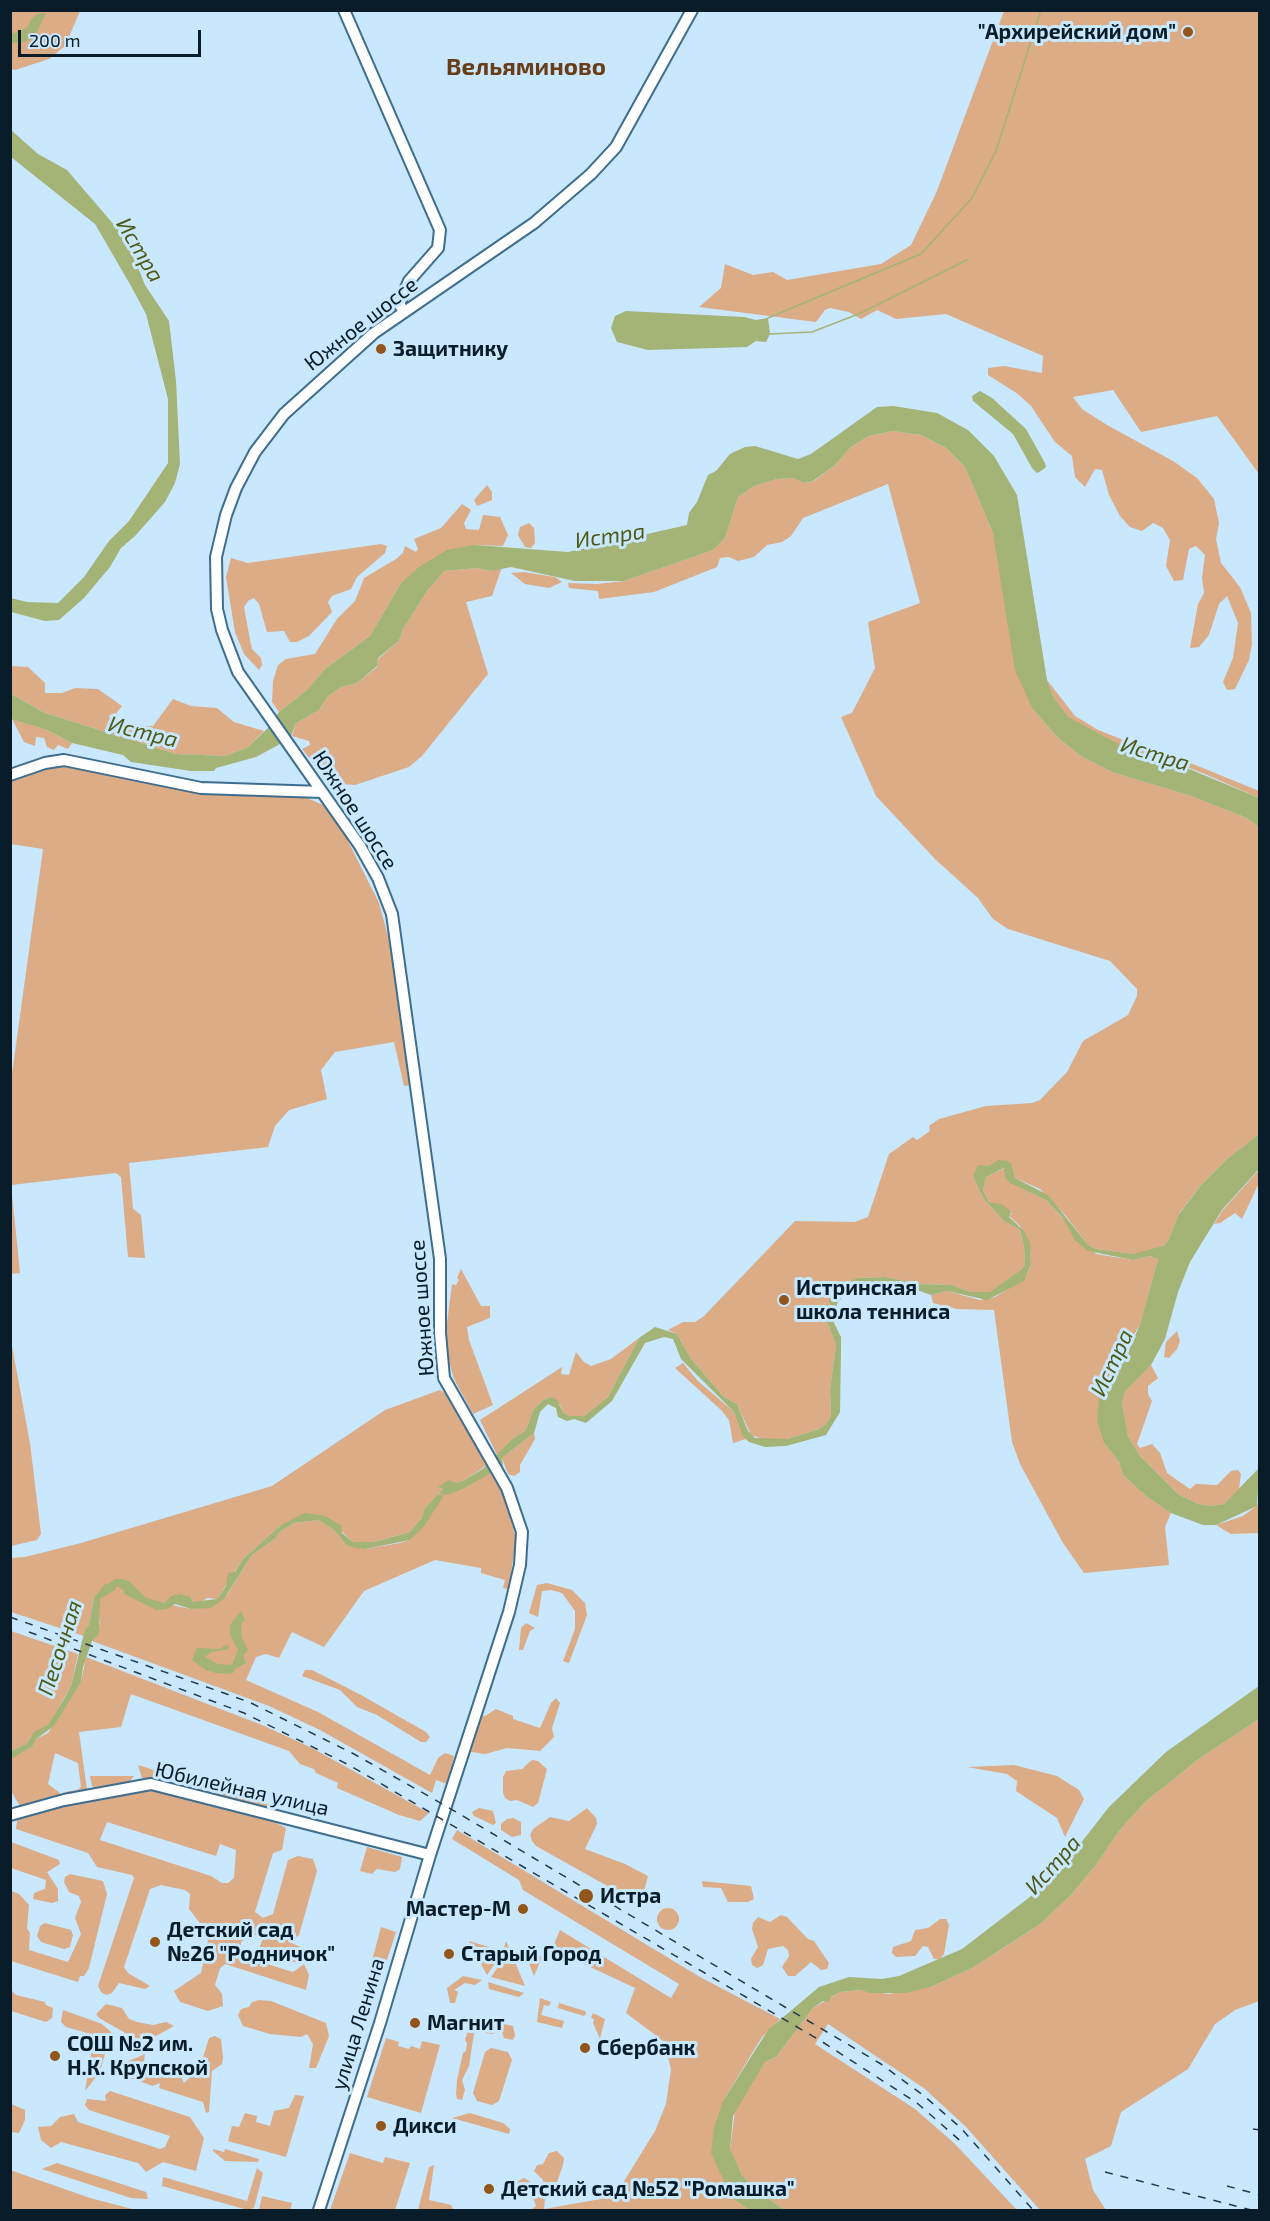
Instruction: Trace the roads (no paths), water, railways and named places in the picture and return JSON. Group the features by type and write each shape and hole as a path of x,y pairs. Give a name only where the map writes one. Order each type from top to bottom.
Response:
{"main road":[{"path":"344,10 440,230 438,248 409,281 399,304 404,311"},
{"name":"Южное шоссе","path":"431,1851 515,1589 522,1532 507,1488 444,1378 440,1333 440,1259 392,914 374,870 322,792 260,707 230,653 217,609 216,557 226,515 255,452 284,414 404,311 489,256 534,223 591,174 616,147 692,10"},
{"path":"10,775 45,763 64,760 201,788 322,792"},
{"name":"Юбилейная улица","path":"10,1815 73,1798 151,1784 431,1851"},
{"name":"улица Ленина","path":"319,2211 380,2023 431,1851"}],"waterway":[{"path":"768,318 921,254 972,198 996,151 1041,10"},
{"path":"770,334 812,332 861,313 967,260"}],"railway":[{"path":"10,1617 249,1702 354,1754 446,1806 881,2064 923,2095 961,2128 1033,2210"},
{"path":"29,1632 244,1713 349,1765 821,2041 917,2103 964,2144"},
{"path":"1253,2129 1260,2130"},
{"path":"1105,2172 1251,2210"},
{"path":"1227,2186 1260,2195"}],"place":[{"name":"\"Архирейский дом\"","path":"1188,32"},
{"name":"Защитнику","path":"381,349"},
{"name":"Истринская школа тенниса","path":"784,1300"},
{"name":"Истра","path":"586,1896"},
{"name":"Мастер-М","path":"523,1909"},
{"name":"Детский сад №26 \"Родничок\"","path":"155,1942"},
{"name":"Старый Город","path":"449,1954"},
{"name":"Магнит","path":"415,2023"},
{"name":"Сбербанк","path":"585,2048"},
{"name":"СОШ №2 им. Н.К. Крупской","path":"55,2056"},
{"name":"Дикси","path":"381,2126"},
{"name":"Детский сад №52 \"Ромашка\"","path":"489,2189"}],"district":[{"name":"Вельяминово","path":"526,67"}],"water label":[{"name":"Песочная","path":"60,1648"}]}
